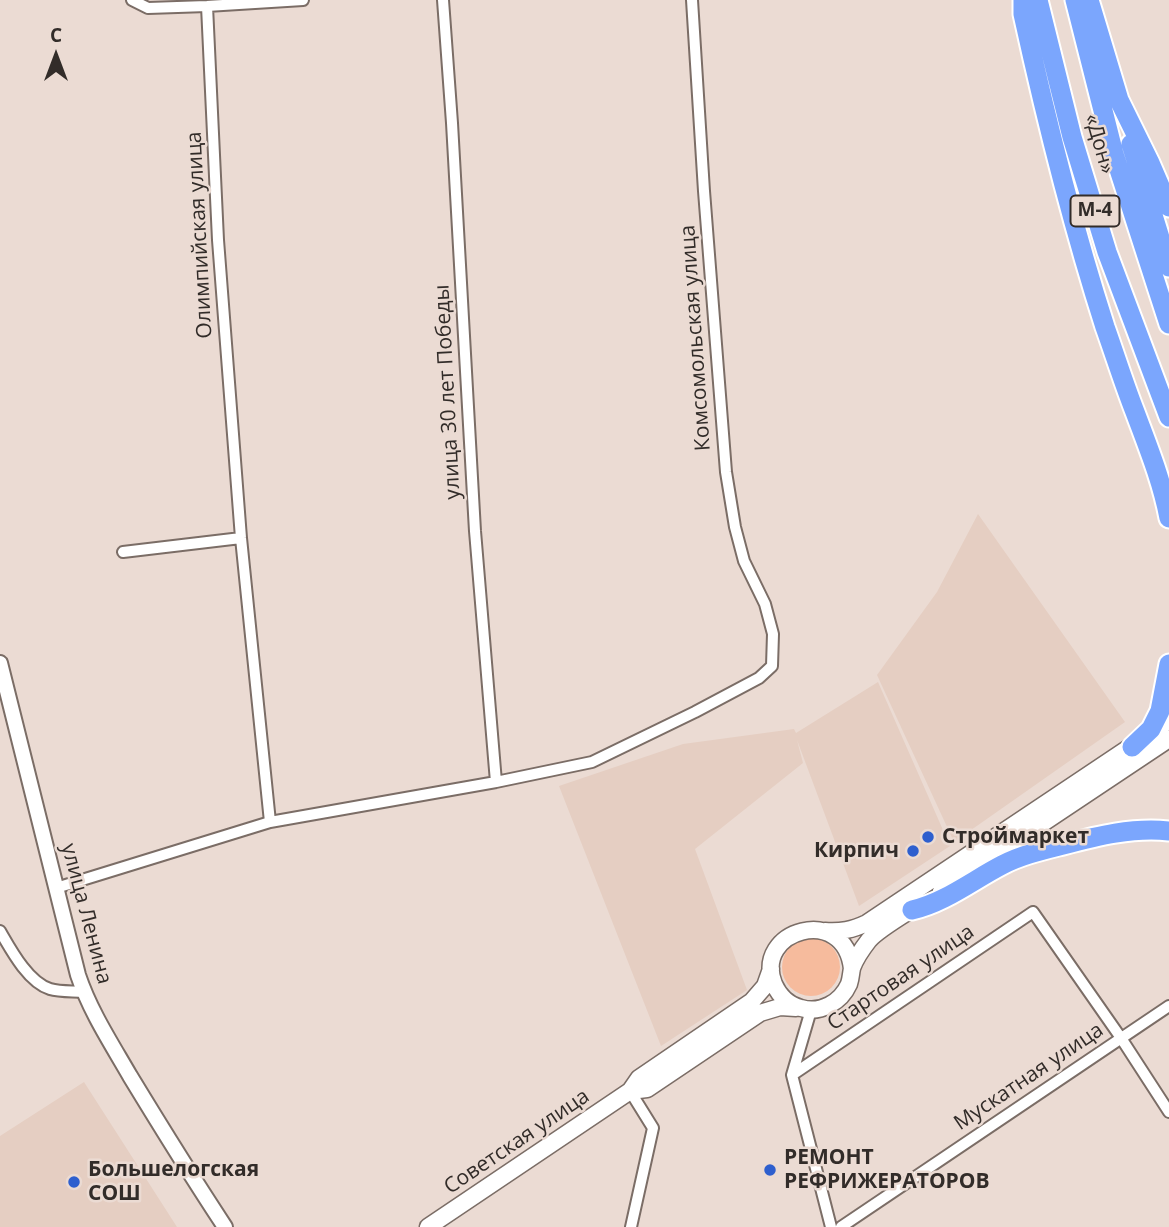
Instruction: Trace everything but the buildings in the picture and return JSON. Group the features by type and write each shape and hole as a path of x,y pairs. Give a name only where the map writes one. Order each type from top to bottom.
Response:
{"highway":[{"path":"1023,0 1023,14 1045,115 1069,204 1104,323 1154,461 1169,518"},
{"name":"«Дон»","path":"1038,0 1072,137 1107,252 1169,417"},
{"name":"«Дон»","path":"1075,0 1114,154 1169,324"},
{"path":"1089,0 1169,267"},
{"path":"1119,100 1169,207"},
{"path":"1132,747 1151,729 1160,711 1169,664"},
{"path":"912,910 927,907 1005,863 1035,852 1123,832 1169,831"}],"main road":[{"path":"1169,722 867,923 843,932 803,930 786,938 775,952 771,970 780,995 786,1001 807,1009 820,1009 836,1001 848,987 859,953 871,937 1169,739"},
{"path":"820,930 829,933 843,944 851,960 852,970"},
{"name":"Советская улица","path":"428,1227 630,1091 639,1077 752,1001 765,986 771,970"},
{"name":"Советская улица","path":"630,1091 647,1089 760,1013 779,1006 807,1009"}],"street":[{"path":"132,0 148,8 303,0"},
{"name":"улица 30 лет Победы","path":"443,0 475,531 496,782"},
{"name":"Комсомольская улица","path":"496,782 592,762 759,678 772,666 773,634 765,604 744,561 726,472 692,0"},
{"name":"Олимпийская улица","path":"207,6 218,240 241,538 270,822"},
{"path":"123,552 241,538"},
{"name":"улица Ленина","path":"0,663 84,992 95,1016 169,1141 225,1227"},
{"path":"56,888 270,822 496,782"},
{"name":"Стартовая улица","path":"792,1075 1032,912 1121,1038"},
{"path":"0,931 18,961 33,978 50,989 84,992"},
{"name":"Мускатная улица","path":"841,1227 1169,1006"},
{"path":"807,1009 792,1075 831,1227"},
{"path":"1121,1038 1169,1112"},
{"path":"630,1091 653,1128 631,1227"}],"shaded area":[{"path":"978,514 1125,722 954,842 877,675 937,592"},
{"path":"878,682 950,846 859,906 797,740 803,763 695,849 747,990 661,1046 559,786 683,744 794,729 796,733"},
{"path":"805,938 817,938 832,946 840,961 840,973 832,988 817,996 805,996 790,988 782,973 782,961 790,946"},
{"name":"Большелогская СОШ","path":"84,1082 177,1227 0,1227 0,1136"}],"place":[{"name":"Строймаркет","path":"928,837"},
{"name":"Кирпич","path":"913,851"},
{"name":"РЕМОНТ РЕФРИЖЕРАТОРОВ","path":"770,1170"},
{"name":"Большелогская СОШ","path":"74,1182"}]}
